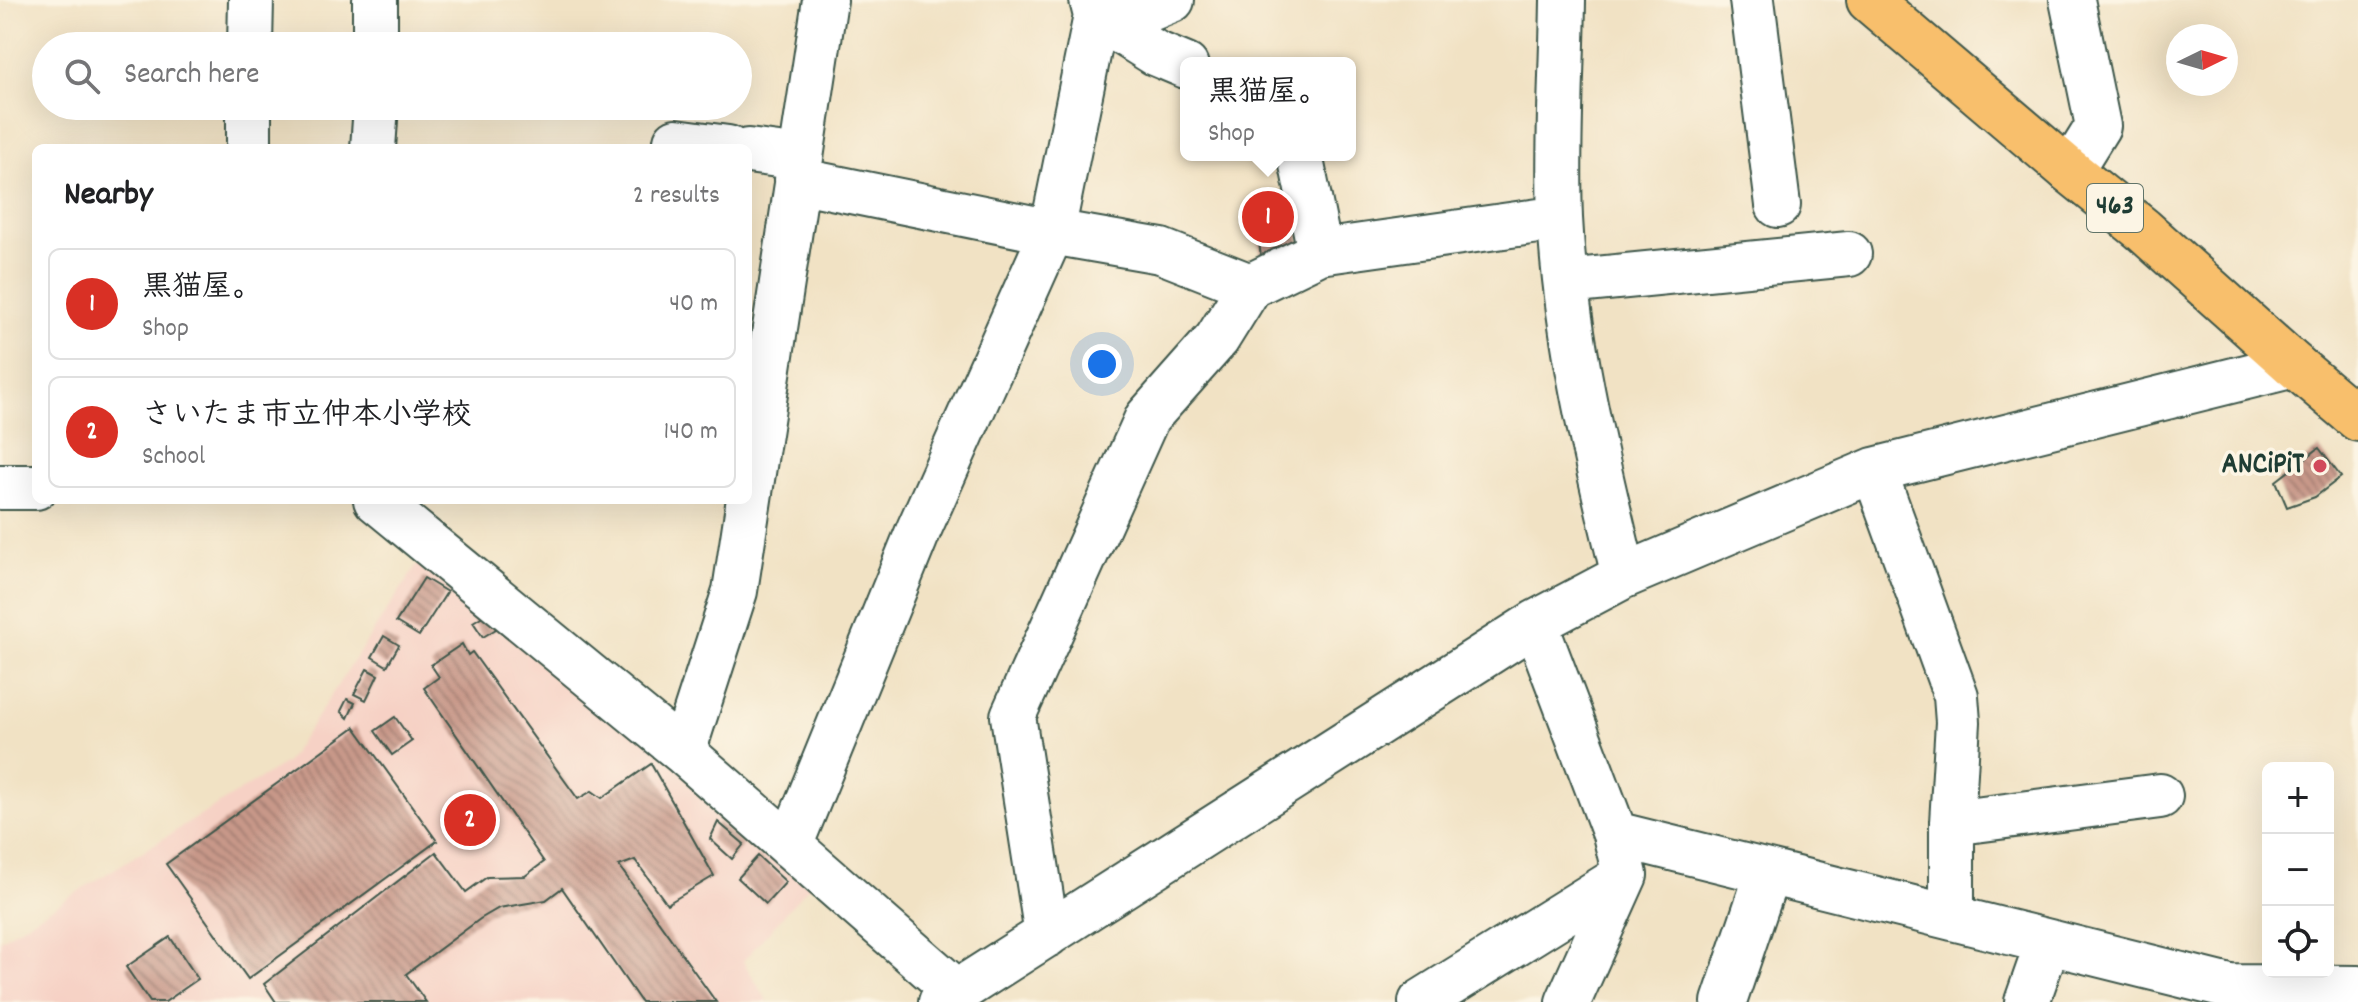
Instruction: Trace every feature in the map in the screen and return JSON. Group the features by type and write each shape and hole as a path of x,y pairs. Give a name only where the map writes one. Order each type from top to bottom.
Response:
{"highway":[{"name":"463","path":"1869,0 2142,229 2294,365 2351,401"}],"street":[{"path":"250,32 251,0"},
{"path":"375,0 375,32"},
{"path":"752,414 764,289 799,169 825,0"},
{"path":"1094,8 1133,16 1172,0"},
{"path":"1563,0 1560,218 1566,282 1586,417 1624,576"},
{"path":"1752,0 1778,205"},
{"path":"2070,171 2098,126 2072,0"},
{"path":"1094,8 1155,53 1180,63"},
{"path":"790,846 919,529 1052,232 1094,8"},
{"path":"249,120 249,144"},
{"path":"373,144 375,120"},
{"path":"676,141 698,144"},
{"path":"752,152 799,169 1052,232 1161,251 1250,286"},
{"path":"1301,161 1320,252"},
{"path":"1047,935 1013,716 1147,418 1217,339 1250,286 1320,252 1560,218"},
{"path":"1566,282 1849,254"},
{"path":"381,504 683,752 790,846 949,997 1535,623 1624,576 1874,470 2294,365"},
{"path":"1874,470 1956,696 1958,722 1952,823 1952,918"},
{"path":"0,487 32,487"},
{"path":"683,752 735,591 743,504"},
{"path":"1535,623 1620,854 1568,1002"},
{"path":"1952,823 2160,796"},
{"path":"1421,1002 1620,854 1768,872 2048,942 2228,994 2288,980 2358,988"},
{"path":"1724,1002 1768,872"},
{"path":"2027,1002 2048,942"}],"shaded area":[{"path":"425,553 816,878 743,961 768,1002 0,1002 0,940 287,762"}],"building":[{"path":"1292,192 1302,249 1261,256 1252,199"},
{"path":"2319,448 2341,477 2315,497 2287,507 2276,481"},
{"path":"424,578 447,592 419,636 396,622"},
{"path":"486,614 496,629 483,637 473,622"},
{"path":"384,636 399,645 387,666 372,657"},
{"path":"462,644 468,655 472,652 578,799 592,791 602,798 651,764 714,876 667,904 635,860 619,866 716,1002 641,1002 562,888 546,900 499,908 406,974 426,1002 276,1002 264,984 436,852 466,892 487,877 525,876 544,862 424,688 439,677 431,665"},
{"path":"367,669 378,675 366,700 354,694"},
{"path":"347,699 355,703 348,718 341,711"},
{"path":"395,717 412,741 392,755 375,731"},
{"path":"355,727 437,841 248,979 166,864"},
{"path":"718,822 744,844 732,859 710,839"},
{"path":"758,856 786,882 766,904 738,878"},
{"path":"170,937 198,979 165,1002 150,1002 126,967"}],"place":[{"name":"黒猫屋。","path":"1268,217"},
{"name":"ANCiPiT","path":"2320,466"},
{"name":"さいたま市立仲本小学校","path":"470,820"}]}
